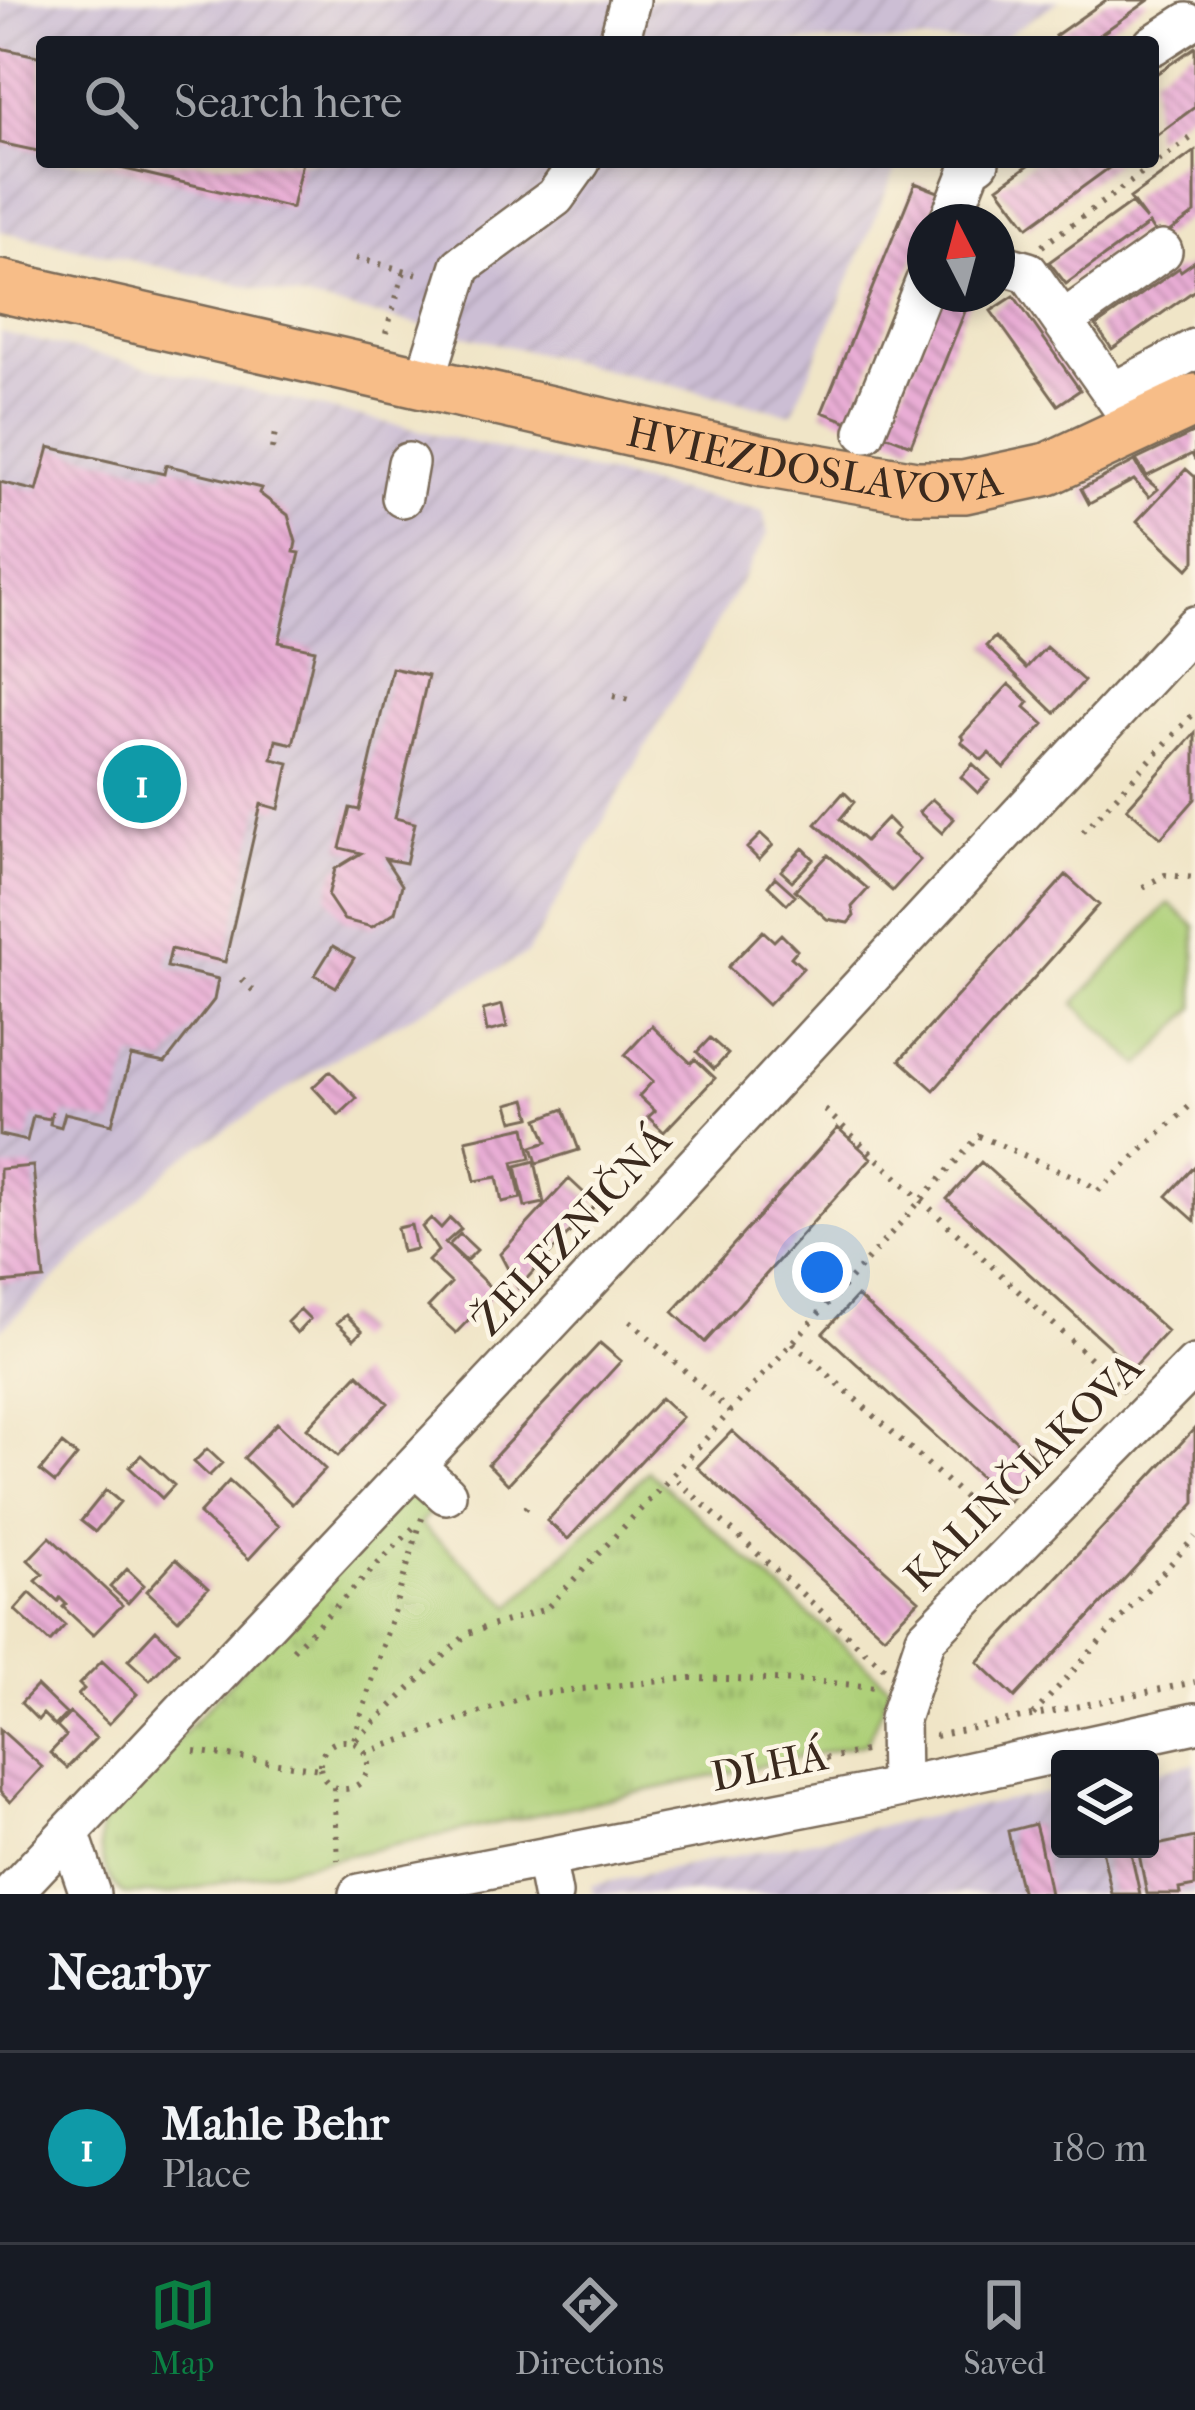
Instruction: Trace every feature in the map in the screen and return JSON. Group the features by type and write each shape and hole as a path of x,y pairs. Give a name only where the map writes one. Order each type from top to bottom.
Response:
{"main road":[{"name":"HVIEZDOSLAVOVA","path":"0,286 764,461 916,487 1010,480 1067,462 1125,411 1195,400"}],"street":[{"path":"621,36 630,0"},
{"path":"1159,42 1187,23"},
{"path":"424,383 461,266 542,208 575,168"},
{"path":"957,204 971,168"},
{"path":"1063,321 1162,251"},
{"path":"1015,270 1063,321 1125,411 1195,349"},
{"path":"865,432 913,312"},
{"name":"ŽELEZNIČNÁ","path":"11,1894 416,1466 1195,626"},
{"name":"KALINČIAKOVA","path":"900,1786 899,1719 926,1638 1195,1365"},
{"path":"416,1466 433,1507"},
{"name":"DLHÁ","path":"359,1894 549,1876 900,1786 1195,1723"},
{"path":"70,1835 90,1894"}],"path":[{"path":"1159,161 1195,135"},
{"path":"1015,265 1149,168"},
{"path":"356,258 429,277 461,266"},
{"path":"385,337 404,269"},
{"path":"272,449 274,433"},
{"path":"613,696 629,700"},
{"path":"1083,832 1195,712"},
{"path":"1143,887 1165,875 1195,878"},
{"path":"242,980 257,994"},
{"path":"320,1769 322,1755 332,1744 353,1743 469,1633 546,1609 979,1136 1098,1191 1195,1101"},
{"path":"825,1110 1150,1414"},
{"path":"630,1321 730,1412"},
{"path":"793,1343 1017,1544"},
{"path":"672,1476 908,1691"},
{"path":"353,1743 433,1507"},
{"path":"291,1652 433,1507"},
{"path":"1030,1718 1195,1537"},
{"path":"365,1753 532,1694 692,1678 811,1681 908,1691"},
{"path":"814,1761 1195,1682"},
{"path":"210,1734 194,1751 320,1769 334,1786 338,1860"},
{"path":"334,1786 349,1789 362,1781 368,1767 365,1753 353,1743"}],"shaded area":[{"path":"0,0 1060,0 1005,36 36,36 36,168 896,168 792,414 0,231"},
{"path":"0,332 763,511 768,534 527,954 341,1054 178,1161 0,1331"},
{"path":"1195,1763 1195,1894 593,1894 591,1885 1051,1792 1051,1858 1159,1858 1159,1770"}],"green space":[{"path":"1169,903 1195,927 1195,1008 1140,1066 1074,1004"},
{"path":"648,1471 890,1687 867,1743 168,1894 123,1894 116,1886 103,1861 102,1822 399,1499 420,1495 435,1506 420,1524 512,1606"}],"building":[{"path":"1106,0 1149,0 1098,36 1055,36"},
{"path":"1195,47 1195,107 1159,134 1159,72"},
{"path":"0,48 36,56 36,151 0,143"},
{"path":"1195,151 1195,213 1159,239 1149,224 1066,284 1049,262 1131,203 1146,220 1130,198"},
{"path":"121,168 301,168 292,208"},
{"path":"1025,168 1109,168 1028,227 998,187"},
{"path":"915,183 941,193 936,204 907,204 907,276 848,422 822,412"},
{"path":"1195,261 1195,290 1112,349 1096,326"},
{"path":"1015,297 1080,390 1058,405 992,312 1015,312"},
{"path":"935,312 965,312 911,445 885,435"},
{"path":"1195,432 1195,460 1192,454 1147,476 1136,460"},
{"path":"49,447 164,474 166,465 261,488 259,493 288,515 294,552 300,553 279,642 315,650 293,744 276,740 272,759 289,763 279,809 261,804 225,962 171,949 167,967 218,979 214,1000 165,1063 131,1056 112,1124 65,1113 61,1127 50,1124 52,1111 50,1119 33,1116 27,1141 0,1135 0,482 37,491"},
{"path":"1135,461 1158,489 1149,497 1134,480 1089,504 1081,489"},
{"path":"1186,469 1195,477 1195,561 1188,569 1137,521"},
{"path":"995,637 1026,668 1046,647 1084,681 1055,713 986,646"},
{"path":"392,668 428,676 395,818 415,823 406,863 385,859 402,885 395,912 372,927 344,920 328,896 335,869 361,853 340,848 350,808 359,810"},
{"path":"1009,684 1044,724 1004,768 989,753 982,760 961,742 961,736"},
{"path":"1195,733 1195,799 1161,838 1127,808"},
{"path":"973,764 990,780 978,793 961,777"},
{"path":"844,792 854,802 840,819 865,841 887,818 898,829 893,835 920,860 892,891 816,824"},
{"path":"932,799 954,819 942,833 919,812"},
{"path":"761,834 773,845 759,860 747,848"},
{"path":"803,848 814,859 792,881 781,871"},
{"path":"828,855 868,889 852,907 854,916 848,923 827,919 795,890"},
{"path":"1066,875 1099,905 934,1090 900,1060"},
{"path":"775,877 795,895 787,904 768,886"},
{"path":"763,931 774,941 781,934 797,950 791,957 803,968 768,1005 728,967"},
{"path":"333,946 354,958 336,987 315,975"},
{"path":"502,1005 507,1027 487,1032 483,1010"},
{"path":"652,1026 691,1063 695,1059 715,1078 664,1132 648,1117 655,1111 639,1096 653,1081 625,1055"},
{"path":"710,1038 728,1054 714,1069 697,1052"},
{"path":"330,1071 357,1098 339,1115 313,1087"},
{"path":"526,1099 531,1117 513,1121 508,1104"},
{"path":"564,1109 579,1150 537,1163 532,1147 547,1142 538,1119"},
{"path":"525,1127 531,1158 513,1162 521,1198 502,1202 497,1177 475,1181 466,1140"},
{"path":"838,1128 871,1158 705,1342 673,1312"},
{"path":"535,1161 544,1203 525,1207 516,1166"},
{"path":"981,1162 1167,1331 1133,1368 947,1199"},
{"path":"33,1166 44,1279 0,1283 0,1169"},
{"path":"1195,1166 1195,1221 1167,1196"},
{"path":"569,1179 596,1204 518,1288 500,1254"},
{"path":"431,1218 441,1228 450,1218 461,1229 445,1243 495,1292 456,1333 428,1307 451,1283 428,1261 438,1251 422,1227"},
{"path":"411,1225 416,1249 402,1252 397,1228"},
{"path":"460,1234 477,1250 466,1261 449,1245"},
{"path":"857,1296 1043,1465 1008,1502 823,1333"},
{"path":"300,1309 310,1319 297,1333 287,1322"},
{"path":"346,1315 362,1331 354,1339 337,1323"},
{"path":"600,1343 621,1361 508,1484 488,1464"},
{"path":"358,1374 388,1403 338,1456 307,1428"},
{"path":"661,1398 682,1417 568,1539 547,1521"},
{"path":"277,1423 325,1469 292,1504 244,1458"},
{"path":"1195,1428 1195,1503 1015,1697 978,1662"},
{"path":"732,1431 919,1600 884,1636 697,1467"},
{"path":"62,1444 77,1456 55,1483 40,1471"},
{"path":"207,1449 222,1463 209,1476 194,1462"},
{"path":"141,1455 174,1485 162,1498 129,1467"},
{"path":"229,1481 279,1526 249,1559 199,1514"},
{"path":"106,1490 120,1502 95,1532 81,1521"},
{"path":"50,1537 122,1605 93,1635 63,1607 66,1604 60,1598 58,1601 36,1581 43,1574 28,1560"},
{"path":"176,1559 208,1588 178,1620 147,1591"},
{"path":"127,1569 144,1585 128,1603 110,1587"},
{"path":"30,1593 65,1625 50,1642 15,1610"},
{"path":"156,1630 178,1651 150,1680 128,1660"},
{"path":"102,1661 137,1694 109,1724 78,1695 84,1689 79,1684"},
{"path":"37,1686 66,1714 55,1726 43,1714 38,1720 21,1703"},
{"path":"70,1713 96,1738 67,1768 50,1753 66,1736 57,1727"},
{"path":"0,1729 42,1767 10,1802 0,1792"},
{"path":"1035,1824 1050,1894 1022,1894 1017,1875 1008,1831"},
{"path":"1195,1837 1195,1886 1179,1889 1180,1894 1147,1894 1140,1858 1159,1858 1159,1845"},
{"path":"1104,1858 1132,1858 1140,1894 1112,1894"}],"place":[{"name":"Mahle Behr","path":"142,784"}]}
